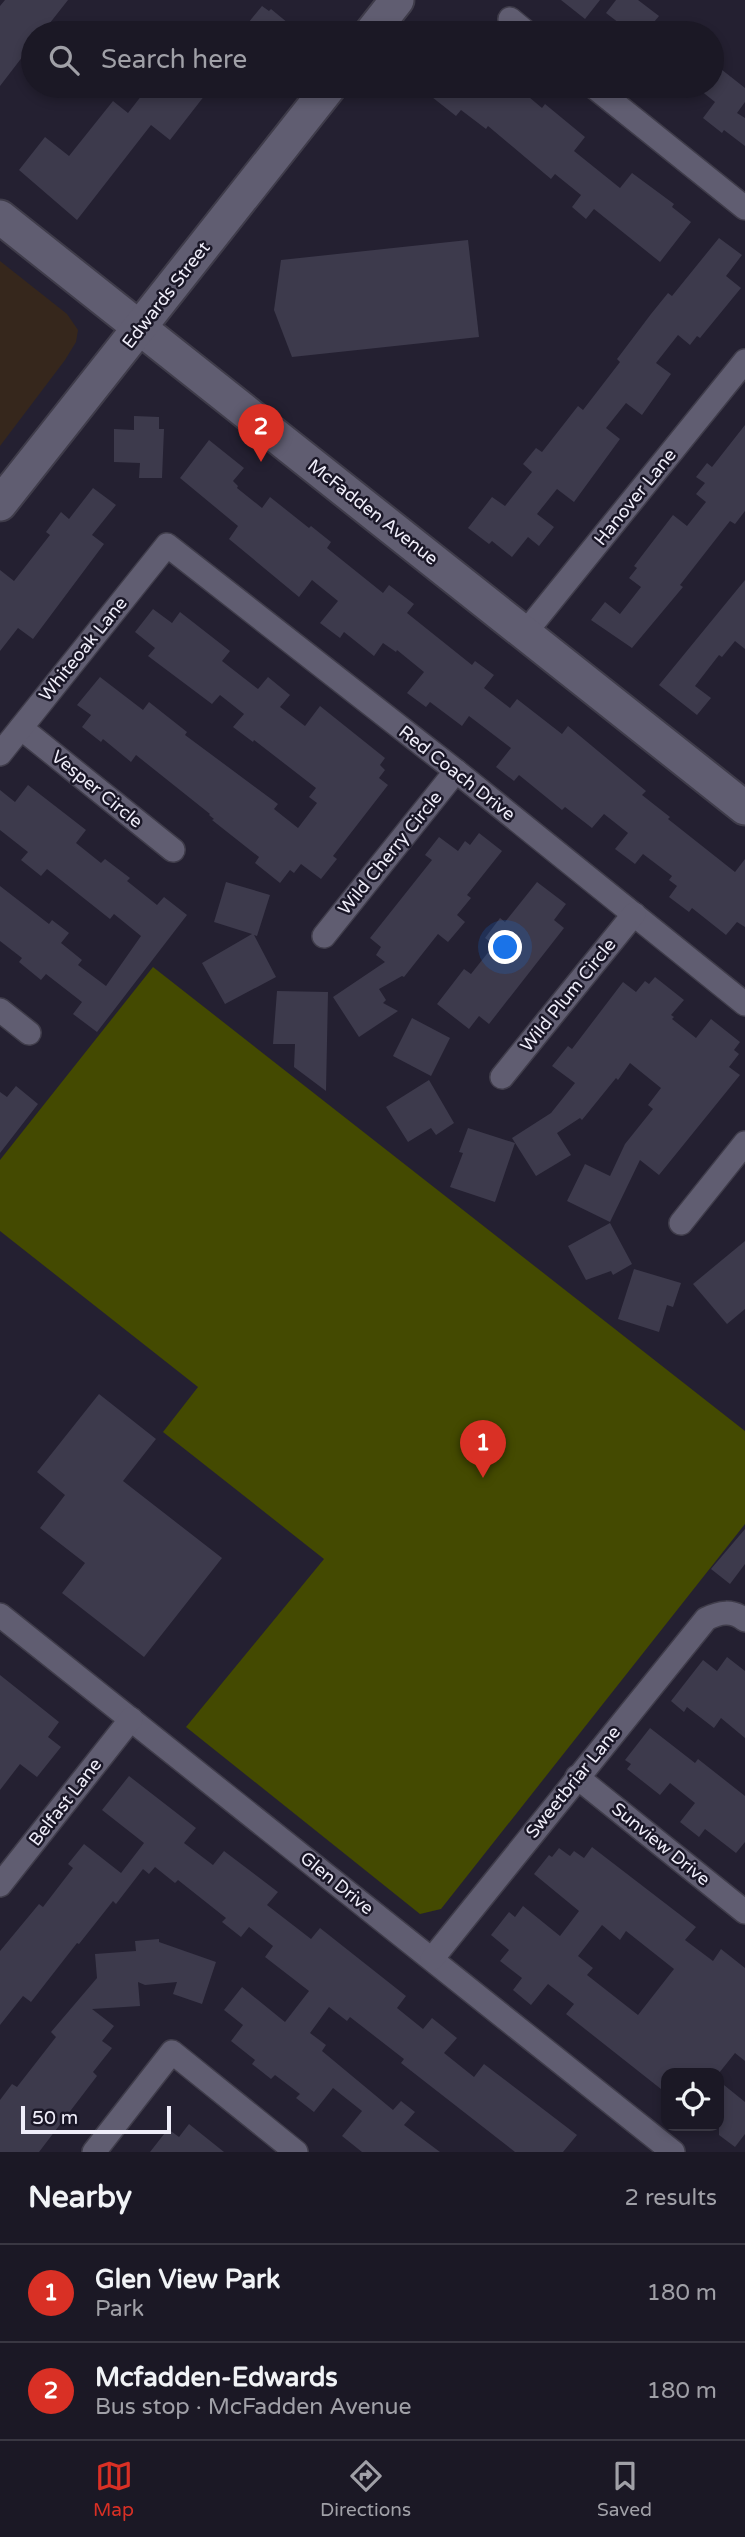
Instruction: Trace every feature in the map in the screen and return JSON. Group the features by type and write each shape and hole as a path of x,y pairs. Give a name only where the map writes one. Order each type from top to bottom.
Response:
{"street":[{"path":"380,21 397,0"},
{"name":"Edwards Street","path":"0,504 321,98"},
{"path":"608,98 745,208"},
{"name":"McFadden Avenue","path":"0,217 745,808"},
{"name":"Hanover Lane","path":"525,633 745,361"},
{"name":"Whiteoak Lane","path":"0,754 167,545"},
{"name":"Red Coach Drive","path":"167,545 456,771 745,1004"},
{"name":"Vesper Circle","path":"21,728 173,850"},
{"name":"Wild Cherry Circle","path":"324,936 456,771"},
{"name":"Wild Plum Circle","path":"502,1077 634,914"},
{"path":"0,1010 29,1033"},
{"path":"681,1223 745,1143"},
{"name":"Sweetbriar Lane","path":"432,1959 706,1619 720,1611 739,1615 745,1620"},
{"name":"Glen Drive","path":"0,1615 673,2152"},
{"name":"Belfast Lane","path":"0,1885 131,1719"},
{"name":"Sunview Drive","path":"576,1777 745,1912"},
{"path":"94,2152 172,2052 296,2152"}],"shaded area":[{"path":"0,261 67,314 78,330 76,342 65,360 0,446"}],"green space":[{"path":"153,967 745,1431 745,1524 441,1909 420,1914 186,1727 324,1559 163,1432 198,1387 0,1231 0,1160"}],"building":[{"path":"5,0 68,0 51,21 21,21 21,59 0,86 0,6"},
{"path":"561,0 600,0 585,19"},
{"path":"616,0 638,0 659,16 655,21 616,21 606,13"},
{"path":"262,6 269,11 271,9 286,21 250,21"},
{"path":"724,71 745,88 745,102 737,113 745,118 745,146 703,118 715,102 710,98 724,98"},
{"path":"140,98 203,98 170,140 151,125 77,220 19,170 45,137 69,156 113,101 128,113"},
{"path":"433,98 530,98 542,108 545,104 585,137 574,151 620,188 632,173 674,204 672,207 691,222 660,262 594,209 586,219 572,207 581,195 555,174 551,179 488,126 486,129 461,110 456,116"},
{"path":"719,238 742,255 726,276 741,288 700,338 697,336 690,345 678,335 656,363 671,374 642,415 626,403 606,428 620,439 574,502 557,489 537,514 554,527 539,546 528,537 512,557 492,541 489,544 468,528 492,497 505,506 532,472 523,464 536,448 542,452 578,406 583,410 620,362 617,359 651,314 668,293 672,296"},
{"path":"468,240 479,337 292,357 274,310 281,260"},
{"path":"134,416 159,417 159,429 164,429 162,478 139,478 140,463 114,462 114,429 134,430"},
{"path":"745,425 745,511 735,524 730,521 680,585 683,587 632,648 591,620 605,602 620,614 641,587 629,578 637,568 634,566 673,515 687,526 706,502 696,494 705,483 696,477 707,463 712,467"},
{"path":"209,440 244,468 233,481 237,488 262,508 270,497 331,542 327,548 383,593 389,585 414,604 407,613 472,665 475,661 494,675 484,688 510,708 517,699 562,734 568,726 646,791 642,795 670,817 668,819 735,872 745,859 745,927 737,922 726,935 692,908 689,912 669,897 677,886 669,880 672,876 643,854 635,864 615,849 628,833 604,814 592,828 565,807 562,810 519,775 514,781 496,767 511,748 469,716 462,726 430,702 426,707 407,693 424,672 397,650 396,652 383,643 374,656 344,632 340,638 320,623 338,601 312,580 299,597 229,539 238,526 180,478"},
{"path":"93,488 116,505 92,535 104,544 33,639 18,628 0,651 0,570 14,581 50,535 46,532 61,512 69,519"},
{"path":"745,580 745,649 735,641 722,657 719,655 695,686 711,698 697,715 659,685"},
{"path":"153,609 172,623 180,612 230,651 222,661 258,689 268,677 290,695 280,707 305,726 320,706 385,758 380,765 385,770 379,778 388,785 333,856 337,859 321,879 301,864 294,873 290,870 280,883 255,863 259,857 136,755 131,762 103,739 101,742 82,727 91,715 77,705 100,677 143,710 149,702 187,732 185,735 278,804 274,809 298,828 317,803 309,797 316,788 233,727 244,714 220,695 212,704 148,656 155,648 135,632"},
{"path":"28,785 86,830 76,843 101,863 105,859 130,878 127,881 157,905 164,897 187,915 97,1032 73,1014 82,1002 46,974 41,980 19,962 22,958 0,941 0,886 49,924 52,920 69,933 61,943 82,960 78,965 106,986 141,936 114,914 110,919 47,869 41,876 21,860 28,852 0,830 0,790 15,802"},
{"path":"479,833 502,851 467,895 471,898 457,915 465,922 448,942 438,934 404,977 379,989 386,1000 383,1003 398,1011 359,1037 333,997 385,962 376,955 381,947 370,938 432,860 425,855 439,837 458,851 465,841 470,845"},
{"path":"226,882 270,895 257,936 254,935 276,977 225,1004 202,963 252,934 214,922"},
{"path":"537,882 566,904 554,920 564,928 489,1024 479,1016 469,1029 437,1004 464,969 471,974 494,945 485,938 500,918 505,922"},
{"path":"655,977 684,1000 671,1015 674,1017 672,1019 696,1038 711,1019 740,1042 734,1050 739,1054 729,1067 740,1075 659,1175 640,1160 610,1222 567,1201 585,1164 610,1176 625,1144 653,1109 648,1105 661,1088 630,1063 582,1120 580,1118 557,1133 571,1155 536,1176 512,1138 551,1113 575,1083 552,1066 568,1046 572,1049 623,982 636,992 645,981 649,984"},
{"path":"277,991 328,992 326,1091 294,1067 295,1044 273,1044"},
{"path":"412,1018 450,1038 431,1076 393,1056"},
{"path":"429,1080 454,1123 436,1135 431,1128 408,1142 386,1107"},
{"path":"16,1086 38,1104 0,1153 0,1092 7,1097"},
{"path":"468,1128 515,1143 495,1202 450,1187 463,1153 459,1152"},
{"path":"610,1223 632,1264 613,1275 611,1271 586,1280 568,1246"},
{"path":"745,1241 745,1309 727,1324 693,1284"},
{"path":"634,1269 681,1283 673,1307 667,1305 659,1332 618,1319"},
{"path":"99,1394 156,1439 123,1481 222,1558 144,1657 62,1593 85,1563 40,1528 65,1495 37,1472"},
{"path":"745,1529 745,1564 730,1584 711,1569"},
{"path":"727,1657 745,1671 745,1738 721,1718 714,1728 687,1707 684,1712 671,1701 703,1660 717,1671"},
{"path":"0,1675 59,1722 48,1737 61,1747 37,1777 20,1764 0,1790"},
{"path":"650,1728 695,1763 698,1759 745,1796 745,1842 736,1853 705,1829 699,1837 680,1822 695,1803 670,1783 660,1795 627,1769 631,1764 625,1760"},
{"path":"129,1776 196,1828 184,1843 213,1865 224,1851 278,1892 267,1905 311,1939 320,1928 406,1996 397,2008 423,2029 432,2018 457,2038 444,2053 474,2077 484,2064 577,2135 563,2152 515,2152 401,2063 404,2059 350,2017 347,2021 329,2007 310,2033 326,2045 322,2051 393,2110 401,2101 415,2112 404,2125 440,2152 362,2152 342,2136 362,2111 333,2088 314,2112 296,2098 300,2094 275,2075 271,2079 252,2064 255,2060 231,2041 243,2025 224,2010 242,1987 285,2022 309,1991 265,1957 273,1946 249,1927 241,1937 222,1922 226,1918 178,1880 175,1883 155,1867 149,1874 143,1869 116,1904 113,1901 79,1944 77,1943 31,2002 23,1996 0,2025 0,1951 39,1904 43,1907 73,1868 68,1864 84,1844 121,1873 144,1843 102,1810"},
{"path":"592,1847 696,1927 685,1940 713,1961 721,1949 745,1968 745,2061 735,2053 723,2068 661,2068 661,2089 566,2014 574,2004 548,1984 531,2005 513,1990 522,1978 500,1961 509,1950 491,1935 509,1912 515,1917 523,1906 560,1936 579,1911 534,1874 549,1855 552,1857 559,1848 570,1856 574,1851 584,1858","holes":["602,1925 620,1940 626,1931 674,1969 638,2015 587,1975 593,1968 578,1956"]},
{"path":"159,1939 159,1942 216,1962 202,2004 173,1994 177,1982 145,1985 138,1982 140,2006 92,2009 114,2026 102,2041 112,2048 93,2072 97,2076 39,2152 0,2152 0,2100 12,2084 17,2087 56,2037 51,2032 97,1978 95,1954 136,1951 135,1941"},
{"path":"724,2085 745,2102 745,2134 735,2147 719,2135 719,2131 724,2131"},
{"path":"189,2124 224,2152 150,2152 168,2129 179,2137"}],"place":[{"name":"Mcfadden-Edwards","path":"261,462"},
{"name":"Glen View Park","path":"483,1478"}]}
